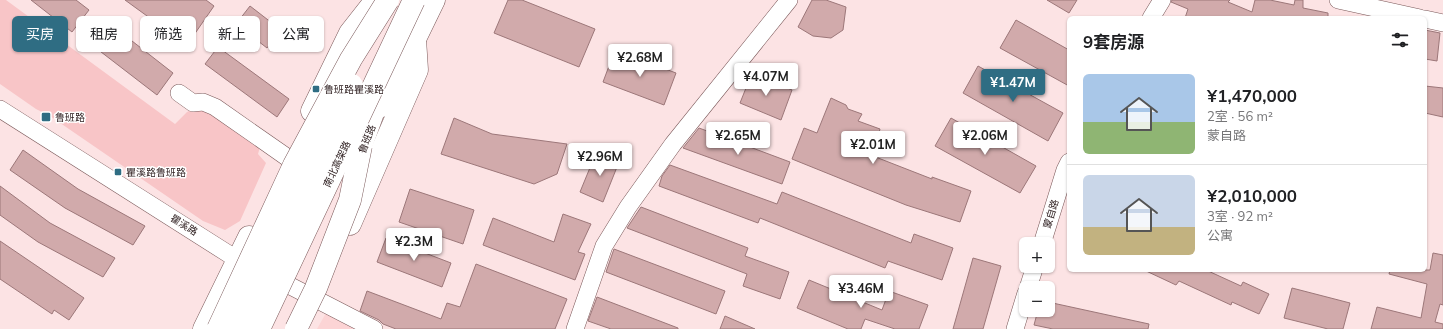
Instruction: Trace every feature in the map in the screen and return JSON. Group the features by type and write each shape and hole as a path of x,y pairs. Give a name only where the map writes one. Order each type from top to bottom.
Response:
{"main road":[{"path":"229,329 247,264 288,158 350,33 376,0"},
{"path":"204,329 247,264 363,48 381,0"},
{"path":"218,329 294,165 351,59 389,0"},
{"name":"南北高架路","path":"240,329 389,0"},
{"path":"276,329 361,146 415,0"},
{"name":"南北高架路","path":"259,329 415,0"},
{"name":"鲁班路","path":"304,329 310,296 398,64 415,39 434,0"},
{"path":"296,329 316,288 350,200 361,146"},
{"name":"鲁班路","path":"287,329 310,296"}],"street":[{"path":"575,329 604,246 628,207 673,144 789,0"},
{"path":"1152,16 1162,0"},
{"path":"1338,0 1411,16"},
{"path":"1427,19 1443,23"},
{"path":"179,93 193,103 203,102 215,107 288,158"},
{"name":"瞿溪路","path":"0,109 247,264 374,329"},
{"name":"蒙自路","path":"1044,237 1067,166"},
{"path":"1015,329 1019,316"}],"shaded area":[{"path":"0,0 6,0 28,16 12,16 12,52 68,52 68,45 175,124 187,112 197,107 212,111 260,147 258,154 266,163 240,221 225,230 203,221 50,116 36,109 0,84"},
{"path":"326,313 356,329 317,329"}],"building":[{"path":"31,0 76,0 89,10 84,16 76,16 76,27 72,32 68,29 68,16 52,16"},
{"path":"125,0 206,0 214,6 207,16 204,16 204,20 196,32 196,16 147,16"},
{"path":"508,0 522,0 595,29 579,67 494,33"},
{"path":"812,0 826,0 846,7 843,30 831,38 813,36 798,27"},
{"path":"1047,0 1077,0 1069,13"},
{"path":"1172,0 1230,0 1228,2 1252,12 1255,0 1270,0 1294,5 1295,0 1303,0 1303,8 1328,13 1328,16 1186,16 1188,9 1171,2"},
{"path":"250,6 268,20 267,48 260,43 260,16 242,16"},
{"path":"1016,20 1067,49 1067,85 1000,48"},
{"path":"1427,30 1440,33 1437,61 1427,59"},
{"path":"132,41 140,47 140,52 146,52 173,73 157,95 101,52 132,52"},
{"path":"615,50 676,73 664,105 603,82"},
{"path":"214,52 225,52 289,99 277,117 205,64"},
{"path":"978,66 1063,113 1048,141 963,93"},
{"path":"752,73 792,90 781,120 740,103"},
{"path":"1427,86 1443,88 1443,117 1427,113"},
{"path":"831,98 846,105 848,109 862,114 858,121 880,129 873,156 932,179 932,177 971,191 960,222 906,205 792,159 804,128 817,133"},
{"path":"454,118 492,134 567,144 557,174 534,184 441,154"},
{"path":"951,118 1036,166 1020,193 935,146"},
{"path":"699,128 790,162 782,184 683,148"},
{"path":"23,150 78,189 145,226 133,245 65,208 10,170"},
{"path":"596,153 619,162 603,202 580,192"},
{"path":"670,165 777,204 782,192 911,243 914,234 953,248 942,280 888,261 885,268 760,218 758,223 659,186 662,176"},
{"path":"0,186 50,223 115,258 103,277 38,242 0,215"},
{"path":"410,189 474,210 463,244 399,222"},
{"path":"641,207 748,248 745,256 789,272 780,299 743,286 747,274 627,228"},
{"path":"563,214 591,224 578,252 585,254 575,280 483,245 493,218 554,242"},
{"path":"386,238 451,263 442,287 377,262"},
{"path":"0,241 84,298 69,320 54,310 52,314 0,279"},
{"path":"614,249 725,291 716,314 606,272"},
{"path":"1433,253 1443,255 1443,305 1440,304 1435,322 1443,324 1443,329 1371,329 1377,307 1421,318 1427,284 1389,274 1390,272 1427,272 1427,270 1430,270"},
{"path":"973,258 1001,266 983,329 953,329"},
{"path":"476,264 567,299 555,329 396,329 383,324 379,320 360,311 367,291 441,319 447,303 460,307"},
{"path":"1148,272 1210,272 1241,286 1243,282 1269,294 1259,314 1232,302 1231,305 1179,281 1176,285"},
{"path":"809,280 882,310 889,291 928,305 919,329 895,329 865,319 861,329 848,329 797,308"},
{"path":"1292,288 1350,303 1343,329 1328,329 1284,318"},
{"path":"597,297 678,329 611,329 588,321"},
{"path":"1055,304 1149,324 1148,329 1053,329 1034,325 1036,317 1055,317"},
{"path":"725,316 755,329 720,329"}],"place":[{"name":"鲁班路瞿溪路","path":"316,89"},
{"name":"鲁班路","path":"46,117"},
{"name":"瞿溪路鲁班路","path":"118,172"}]}
